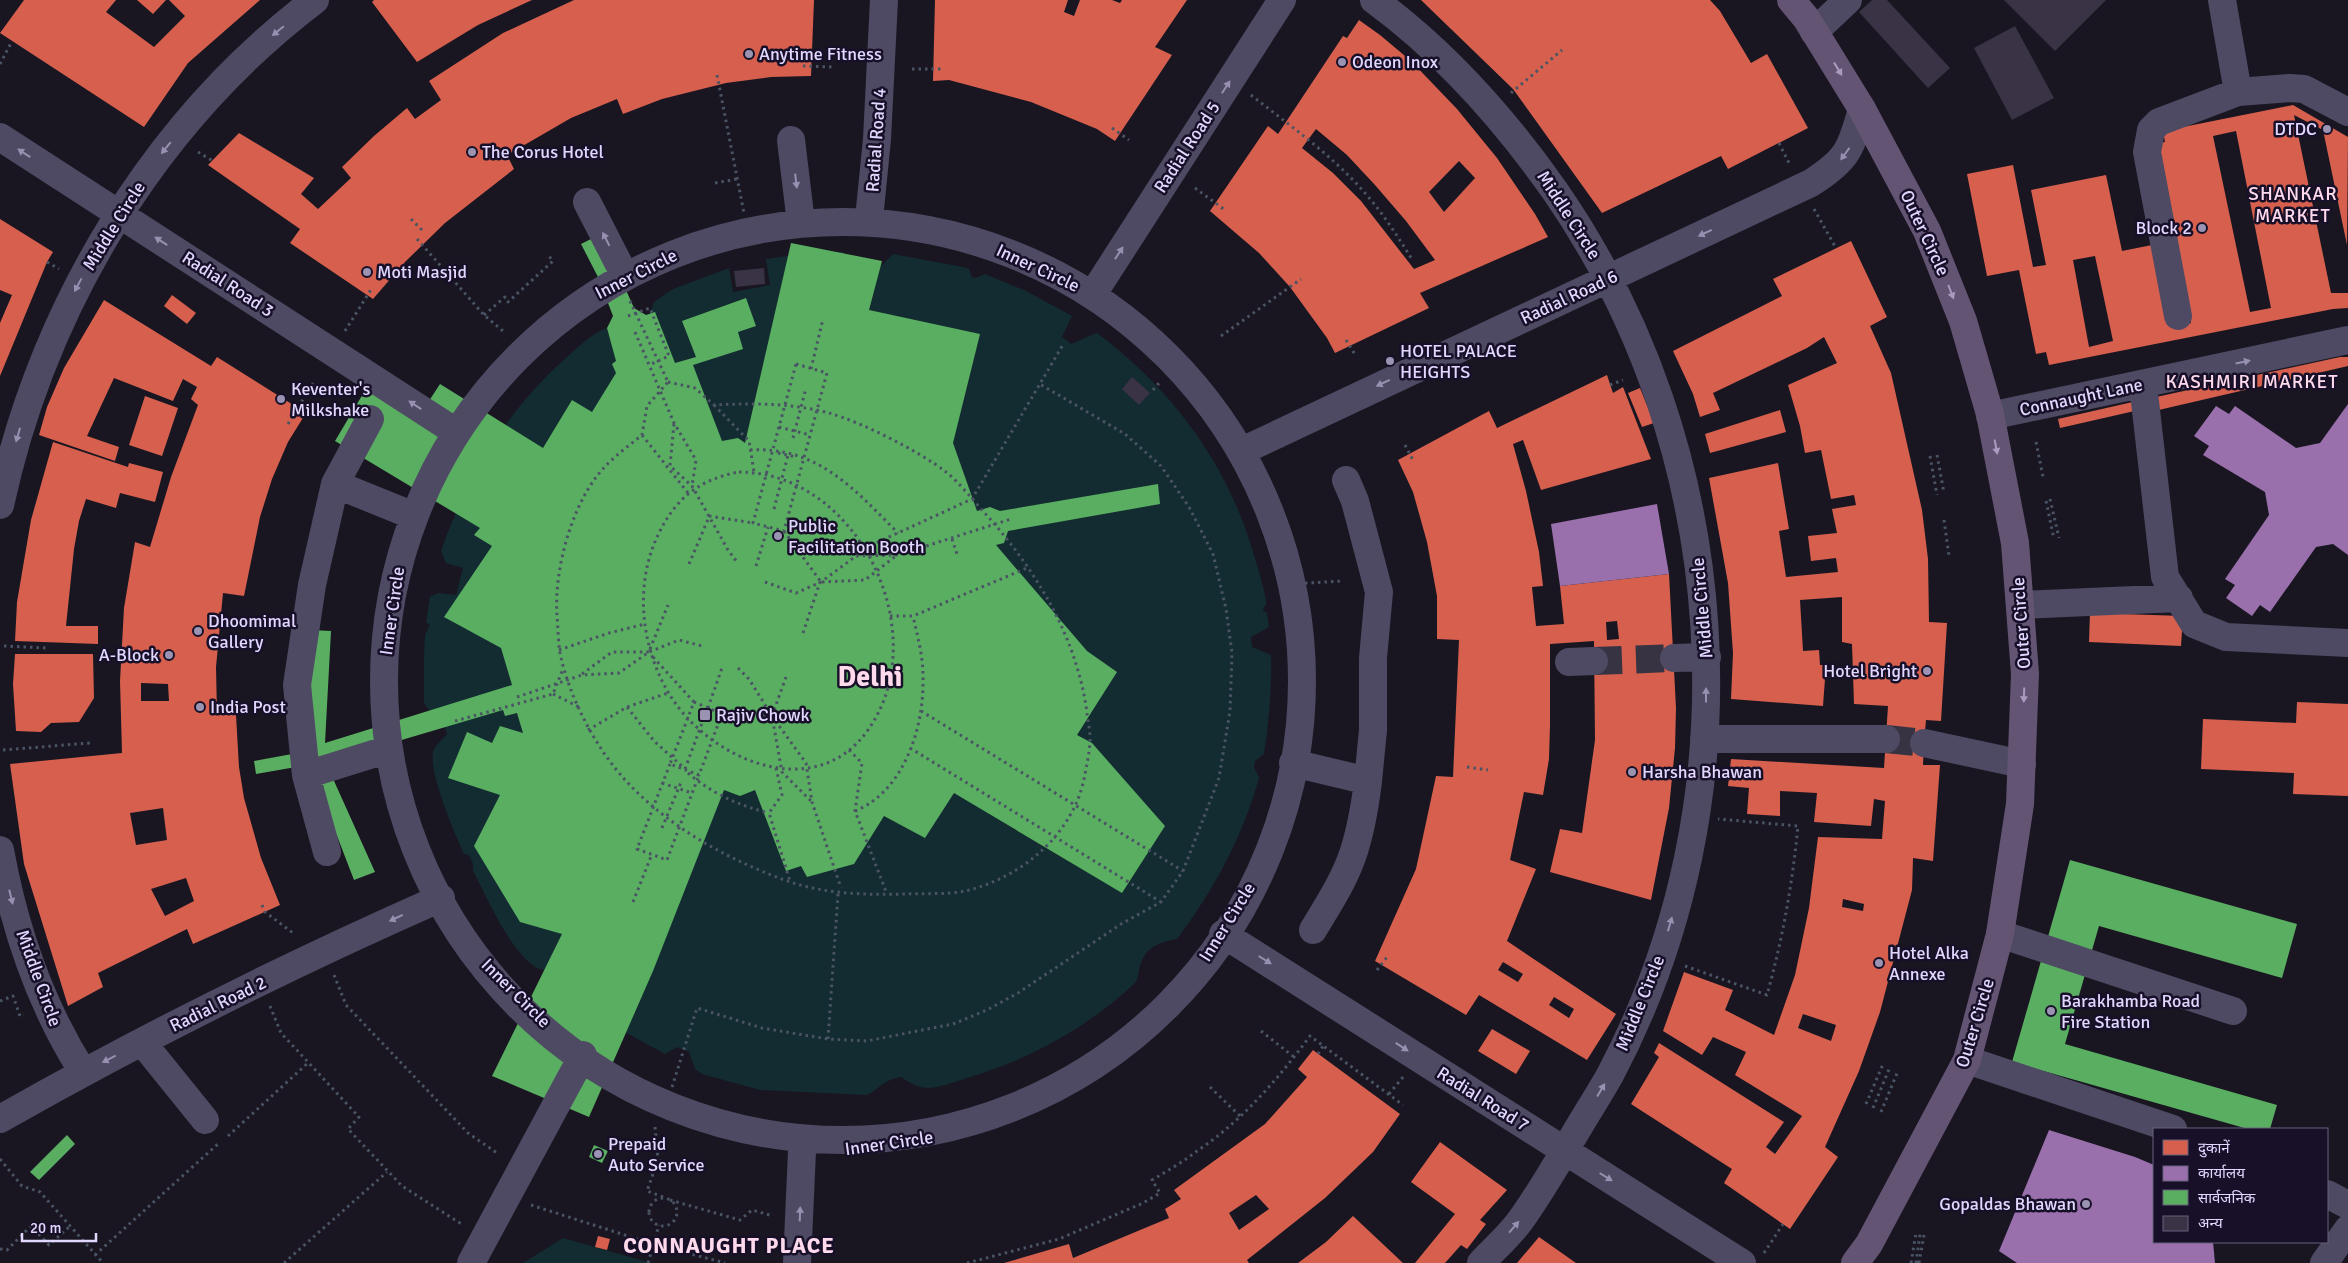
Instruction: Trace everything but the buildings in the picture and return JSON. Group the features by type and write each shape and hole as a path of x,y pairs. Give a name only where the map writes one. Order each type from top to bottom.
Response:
{"main road":[{"name":"Outer Circle","path":"1791,0 1814,32 1862,109 1927,231 1962,321 1990,416 2015,543 2025,674 2020,804 2000,934 1967,1060 1866,1257"}],"street":[{"name":"Middle Circle","path":"0,505 21,424 55,333 99,246 157,159 192,116 230,75 270,37 316,0"},
{"name":"Radial Road 4","path":"869,219 877,139 884,0"},
{"name":"Radial Road 5","path":"1093,294 1282,0"},
{"name":"Middle Circle","path":"1374,0 1439,55 1492,110 1538,167 1573,218 1609,279 1641,348 1662,403 1687,493 1700,568 1707,657 1704,739 1695,817 1685,872 1660,957 1637,1016 1610,1073 1519,1222 1481,1263"},
{"path":"1814,32 1848,0"},
{"path":"2224,1 2238,92"},
{"path":"2178,316 2147,152 2151,130 2159,122 2238,92 2290,88 2304,89 2348,112"},
{"name":"Radial Road 6","path":"1242,451 1802,188 1824,175 1846,155 1854,142 1862,109"},
{"name":"Radial Road 3","path":"0,137 456,432"},
{"path":"791,140 801,223"},
{"path":"587,202 622,277"},
{"name":"Inner Circle","path":"869,219 963,236 1008,252 1052,271 1093,294 1137,327 1177,364 1201,392 1242,451 1272,516 1292,584 1302,666 1297,748 1267,856 1223,934 1184,989 1137,1036 1086,1074 1009,1114 946,1135 846,1150 802,1150 734,1134 664,1105 583,1055 538,1019 480,959 441,898 418,852 403,810 389,749 383,682 387,616 401,552 424,490 456,432 521,352 593,294 622,277 702,243 760,228 801,223 869,219"},
{"name":"Connaught Lane","path":"1990,416 2348,340"},
{"path":"2143,384 2165,576 2194,624 2226,637 2348,643"},
{"path":"328,852 306,775 297,685 312,585 335,484 370,419"},
{"path":"1313,930 1331,901 1353,854 1362,821 1373,730 1373,658 1379,592 1355,501 1346,480"},
{"path":"335,484 414,516"},
{"path":"2020,605 2179,598"},
{"path":"1674,658 1707,657"},
{"path":"1704,739 1886,739"},
{"path":"1924,744 2022,764"},
{"path":"306,775 389,749"},
{"path":"1293,763 1368,781"},
{"name":"Middle Circle","path":"0,850 13,905 47,1006 64,1042 83,1072"},
{"name":"Radial Road 2","path":"0,1118 142,1042 309,959 441,898"},
{"name":"Radial Road 7","path":"1223,934 1564,1150 1751,1261"},
{"path":"2000,934 2233,1011"},
{"path":"142,1042 204,1120"},
{"path":"471,1263 583,1055"},
{"path":"1967,1060 2170,1128"},
{"path":"797,1263 802,1150"},
{"path":"2328,1195 2348,1205"},
{"path":"2324,1263 2348,1228"}],"path":[{"path":"0,64 12,41"},
{"path":"1492,110 1562,50"},
{"path":"803,66 834,67"},
{"path":"912,69 941,69"},
{"path":"717,75 744,213"},
{"path":"1231,78 1314,145 1364,191 1393,229 1413,261"},
{"path":"1112,128 1129,140"},
{"path":"1779,143 1793,172"},
{"path":"715,183 737,179"},
{"path":"1195,188 1225,210"},
{"path":"1813,208 1836,248"},
{"path":"411,219 424,232"},
{"path":"417,238 484,314 503,331"},
{"path":"484,314 504,297 508,302 552,261 548,255"},
{"path":"47,262 61,270"},
{"path":"622,277 668,382"},
{"path":"1221,336 1300,279"},
{"path":"343,334 372,288"},
{"path":"628,316 650,308 669,356 649,365"},
{"path":"811,368 823,319"},
{"path":"635,332 674,423 696,460 692,486"},
{"path":"1346,340 1356,356"},
{"path":"865,548 972,498 1038,383 1064,343"},
{"path":"752,523 796,364 827,373 784,531"},
{"path":"288,424 315,380"},
{"path":"668,382 695,388 749,441 754,472"},
{"path":"668,382 647,406 642,435 596,477 578,512 562,550 556,597 559,650 563,666 588,730 626,781 668,818 698,840 790,882 838,894 887,894 964,891 1012,874 1039,854 1055,836 1076,804 1084,781 1090,740 1084,689 1070,642 1044,593 1002,532 972,498 946,472 894,440 829,413 764,402 714,405"},
{"path":"1152,390 1160,382"},
{"path":"672,1087 697,1008 762,1028 828,1039 867,1041 908,1035 953,1024 987,1010 1018,993 1121,924 1161,902 1183,871 1219,778 1230,711 1232,653 1226,609 1213,554 1189,508 1162,466 1125,434 1038,383"},
{"path":"793,438 806,388"},
{"path":"674,423 670,466 692,486 737,562"},
{"path":"779,427 810,435"},
{"path":"642,435 688,493"},
{"path":"2036,442 2043,477"},
{"path":"1405,445 1414,462"},
{"path":"750,450 768,449 789,453 814,462 858,491 898,533"},
{"path":"772,451 804,460"},
{"path":"1937,455 1944,493"},
{"path":"774,509 788,456"},
{"path":"1930,456 1937,495"},
{"path":"754,472 775,477 812,495 833,510 865,548 883,587 890,616 893,650 887,692 872,724 849,750 820,765 798,769 776,768 749,760 716,743 688,719 668,693 654,664 645,624 645,572 649,554 665,521 688,493 705,482 721,475 754,472"},
{"path":"2050,499 2059,538"},
{"path":"2046,501 2054,539"},
{"path":"709,516 752,523 784,531 821,582"},
{"path":"690,564 709,516"},
{"path":"766,582 796,593 821,582 856,556 898,555 1011,519"},
{"path":"1944,520 1948,556"},
{"path":"756,566 768,527"},
{"path":"952,539 958,557"},
{"path":"821,582 865,580 898,555"},
{"path":"890,616 913,616 1028,568"},
{"path":"1292,584 1342,581"},
{"path":"803,633 821,582"},
{"path":"649,652 668,605"},
{"path":"855,811 869,806 887,789 904,765 910,748 921,711 924,683 921,648 913,616"},
{"path":"559,650 609,633 645,624"},
{"path":"517,697 582,675 619,673 649,652 679,640 702,646"},
{"path":"4,646 46,648"},
{"path":"582,675 612,652 649,652 694,702 722,714 772,716"},
{"path":"553,694 563,672 563,666"},
{"path":"708,708 723,666"},
{"path":"738,668 749,679 772,716 806,763 812,802 841,888"},
{"path":"786,677 772,716 782,772 812,802"},
{"path":"588,730 628,707 668,693"},
{"path":"455,721 553,694 579,707"},
{"path":"694,702 637,849 666,860 722,714"},
{"path":"628,707 654,742 691,775 722,796 745,808 769,813"},
{"path":"921,711 1183,871"},
{"path":"684,770 702,723"},
{"path":"3,750 90,743"},
{"path":"910,748 1161,902"},
{"path":"849,750 862,763 855,811 887,894"},
{"path":"670,764 699,775"},
{"path":"769,813 782,795 776,768"},
{"path":"1467,768 1488,770"},
{"path":"662,828 682,780"},
{"path":"662,783 692,793"},
{"path":"769,813 790,882"},
{"path":"1660,957 1767,995 1782,942 1792,883 1798,826 1695,817"},
{"path":"633,902 652,854"},
{"path":"828,1039 838,894"},
{"path":"262,905 266,912 294,933"},
{"path":"1377,970 1387,957"},
{"path":"339,992 346,1005 468,1133 497,1153"},
{"path":"0,1001 13,996"},
{"path":"1261,1031 1294,1058"},
{"path":"281,1033 359,1117 348,1129 387,1172 402,1186 485,1238"},
{"path":"966,1263 1059,1239 1143,1203 1160,1193 1152,1180 1199,1150 1240,1116 1280,1075 1310,1036 1403,1105"},
{"path":"1318,1054 1324,1046"},
{"path":"95,1254 309,1062"},
{"path":"1866,1104 1883,1064"},
{"path":"1873,1108 1890,1067"},
{"path":"1881,1112 1898,1071"},
{"path":"1210,1087 1240,1116"},
{"path":"655,1127 658,1160 647,1191 663,1198 740,1220 752,1210 775,1216"},
{"path":"0,1159 22,1186 40,1192 103,1263"},
{"path":"658,1160 678,1168"},
{"path":"284,1263 387,1172"},
{"path":"507,1197 653,1244 724,1263"},
{"path":"663,1198 656,1199 651,1204 649,1211 650,1218 659,1225 669,1224 675,1219 676,1205 670,1200"},
{"path":"1751,1261 1783,1224"},
{"path":"648,1263 659,1225"},
{"path":"0,1249 7,1250 32,1226 49,1245 70,1226"},
{"path":"1911,1263 1920,1234 1918,1263"}],"green space":[{"path":"843,252 853,268 875,272 893,254 963,267 969,269 972,277 976,278 985,274 1026,291 1072,316 1062,337 1071,344 1097,333 1149,378 1172,403 1212,458 1242,519 1263,587 1266,604 1263,611 1267,613 1269,627 1251,637 1252,647 1271,655 1271,692 1266,742 1264,754 1255,761 1254,767 1259,778 1252,800 1226,863 1203,902 1177,939 1157,945 1144,956 1135,982 1116,1000 1078,1028 1036,1051 992,1070 944,1085 929,1088 921,1087 901,1077 886,1082 867,1095 760,1090 702,1074 695,1069 689,1052 677,1047 665,1054 614,1026 545,970 534,966 513,944 503,929 473,871 473,864 469,855 464,854 448,817 434,771 433,758 434,749 447,734 443,719 431,712 424,703 425,635 430,625 426,622 430,597 438,593 456,595 463,568 446,563 441,551 451,524 476,471 491,446 507,422 545,378 578,347 597,333 607,328 618,326 646,325 654,302 673,289 729,268 733,292 770,285 766,259 810,253"},
{"path":"563,1238 651,1263 523,1263"}],"tunnel":[{"path":"1594,661 1674,658"},
{"path":"1886,739 1924,743"}],"place":[{"name":"Anytime Fitness","path":"749,54"},
{"name":"Odeon Inox","path":"1342,62"},
{"name":"DTDC","path":"2327,129"},
{"name":"The Corus Hotel","path":"472,152"},
{"name":"Block 2","path":"2202,228"},
{"name":"Moti Masjid","path":"367,272"},
{"name":"HOTEL PALACE HEIGHTS","path":"1390,361"},
{"name":"Keventer's Milkshake","path":"281,399"},
{"name":"Public Facilitation Booth","path":"778,536"},
{"name":"Dhoomimal Gallery","path":"198,631"},
{"name":"A-Block","path":"169,655"},
{"name":"Hotel Bright","path":"1927,671"},
{"name":"India Post","path":"200,707"},
{"name":"Rajiv Chowk","path":"705,715"},
{"name":"Harsha Bhawan","path":"1632,772"},
{"name":"Hotel Alka Annexe","path":"1879,963"},
{"name":"Barakhamba Road Fire Station","path":"2051,1011"},
{"name":"Prepaid Auto Service","path":"598,1154"},
{"name":"Gopaldas Bhawan","path":"2086,1204"}],"district":[{"name":"SHANKAR MARKET","path":"2293,204"},
{"name":"KASHMIRI MARKET","path":"2252,381"},
{"name":"Delhi","path":"870,676"},
{"name":"CONNAUGHT PLACE","path":"729,1245"}]}
